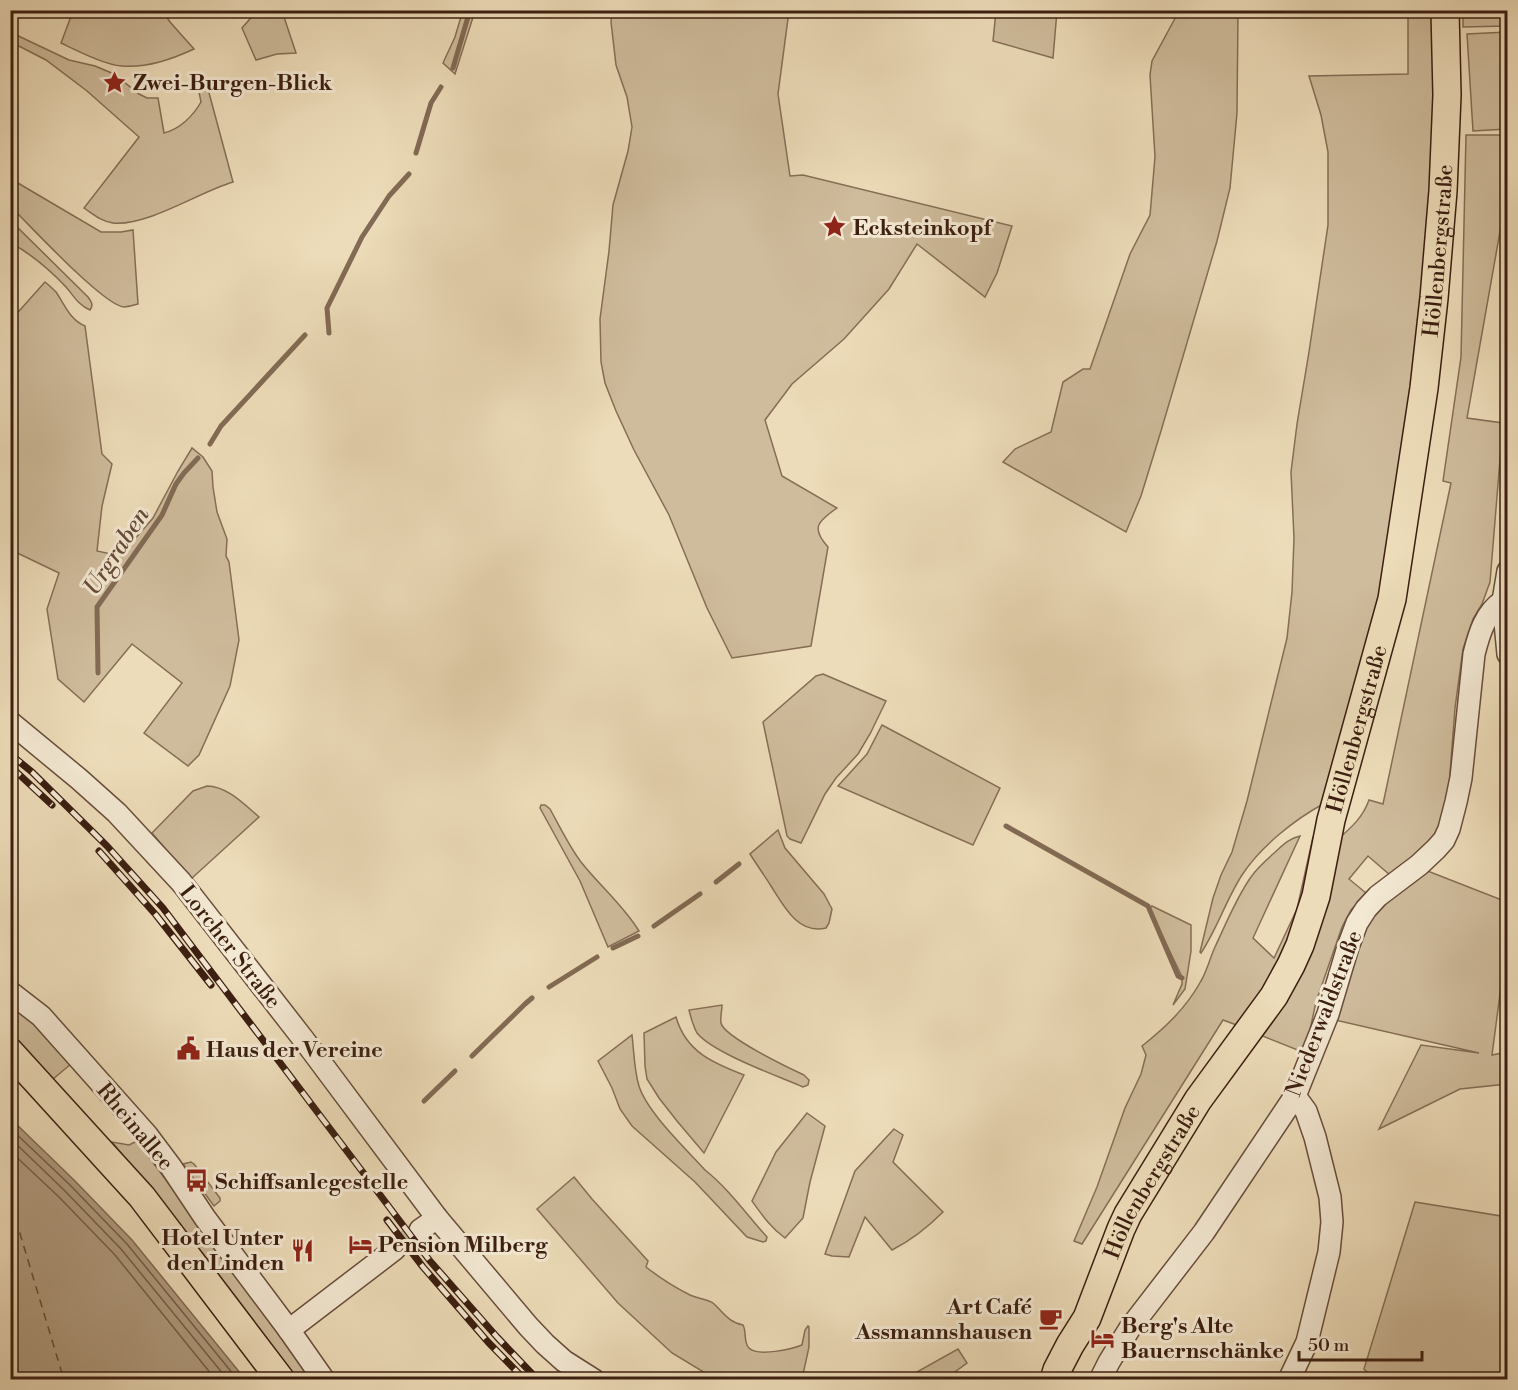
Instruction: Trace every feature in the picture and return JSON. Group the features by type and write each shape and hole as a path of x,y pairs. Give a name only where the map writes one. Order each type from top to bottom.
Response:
{"main road":[{"name":"Höllenbergstraße","path":"1054,1380 1070,1345 1087,1318 1120,1229 1128,1214 1198,1100 1274,996 1291,965 1316,896 1331,819 1392,599 1424,388 1443,191 1447,95 1445,10"},
{"path":"10,1052 142,1197 281,1380"}],"street":[{"path":"1508,571 1503,601 1508,654"},
{"name":"Niederwaldstraße","path":"1100,1380 1130,1328 1204,1232 1295,1096 1328,1014 1348,947 1366,909 1378,896 1419,865 1444,840 1449,829 1461,778 1474,654 1488,615 1495,606 1503,601"},
{"name":"Lorcher Straße","path":"10,722 117,813 181,882 304,1040 428,1224 545,1344 564,1361 594,1380"},
{"name":"Rheinallee","path":"10,992 41,1016 147,1135 324,1380"},
{"path":"1289,1380 1307,1342 1329,1252 1332,1222 1330,1197 1315,1137 1306,1111 1295,1096"},
{"path":"290,1330 394,1249"}],"shaded area":[{"path":"162,10 194,49 160,62 141,66 122,66 83,54 61,43 73,11"},
{"path":"463,10 475,11 455,74 443,63 455,37"},
{"path":"612,10 789,11 778,94 790,176 803,175 1012,226 997,273 985,297 917,244 889,289 844,339 792,384 765,420 782,476 837,508 821,521 818,530 828,547 811,646 732,658 707,608 669,515 634,450 605,383 601,362 600,319 613,205 632,127 627,97 616,65 611,22"},
{"path":"257,11 282,11 296,53 277,54 256,60 242,28"},
{"path":"996,11 1057,11 1053,58 993,41"},
{"path":"1179,11 1238,11 1237,113 1230,188 1217,241 1161,431 1141,496 1126,532 1003,462 1015,449 1051,432 1063,382 1083,369 1090,369 1130,254 1150,215 1155,157 1150,75 1152,61"},
{"path":"1408,11 1438,11 1431,236 1392,539 1368,647 1325,803 1279,834 1258,854 1236,885 1201,953 1213,898 1232,852 1247,801 1287,638 1294,538 1291,472 1328,225 1328,152 1321,115 1309,76 1408,74"},
{"path":"1463,11 1507,11 1507,26 1463,27"},
{"path":"10,32 69,60 95,66 114,74 147,98 158,98 164,133 181,125 190,117 201,102 199,92 208,89 233,182 141,220 113,223 94,215 84,208 139,137 87,91 46,60 11,42"},
{"path":"1507,32 1507,129 1473,131 1467,34"},
{"path":"1466,135 1507,135 1507,192 1467,418 1503,423 1490,582 1482,604 1473,619 1463,649 1455,708 1449,787 1441,828 1431,844 1390,875 1368,856 1349,879 1366,893 1351,910 1342,927 1316,1002 1305,1053 1255,1033 1338,839 1364,812 1369,800 1383,804 1451,483 1443,481 1461,357"},
{"path":"11,179 101,232 133,230 138,304 124,307 102,295 55,251 11,207"},
{"path":"10,220 88,297 92,305 90,310 79,303 47,269 11,243"},
{"path":"45,282 56,292 72,316 85,326 102,454 112,464 102,506 97,551 120,556 153,518 192,448 203,457 212,471 217,512 227,539 226,556 229,562 239,640 230,686 199,755 188,766 144,733 182,683 132,644 84,702 58,679 47,609 59,573 11,550 11,528 14,518 10,516 11,320"},
{"path":"823,674 886,701 858,754 825,794 801,843 787,836 763,722 816,676"},
{"path":"882,725 1000,788 973,845 838,786 867,754"},
{"path":"207,786 229,793 259,817 191,879 152,833 193,791"},
{"path":"541,805 550,809 581,862 639,931 608,947 580,881 540,808"},
{"path":"778,830 785,848 824,894 832,909 826,928 807,927 792,917 750,854"},
{"path":"1318,835 1304,913 1270,984 1242,1027 1223,1020 1082,1244 1074,1241 1097,1187 1125,1108 1141,1074 1146,1055 1142,1046 1175,1017 1195,991 1236,902 1253,874 1285,843 1300,836 1253,938 1274,958 1297,909 1313,837"},
{"path":"1425,870 1507,902 1507,968 1502,979 1492,1055 1507,1052 1507,1084 1460,1089 1379,1129 1421,1045 1479,1053 1335,1020 1363,934 1376,912"},
{"path":"1152,906 1191,925 1191,951 1185,989 1173,1005 1182,984 1182,977 1152,914 1150,908"},
{"path":"11,1004 33,1020 71,1064 53,1079 11,1033"},
{"path":"722,1005 721,1023 725,1029 758,1052 804,1075 809,1080 808,1085 803,1087 763,1070 705,1041 697,1033 689,1010"},
{"path":"676,1017 686,1039 702,1055 744,1075 704,1153 659,1098 647,1079 644,1033"},
{"path":"632,1035 637,1080 650,1107 678,1141 738,1202 767,1237 766,1241 747,1237 695,1182 632,1126 620,1109 598,1061"},
{"path":"807,1113 825,1126 803,1218 785,1238 771,1226 752,1201 776,1152"},
{"path":"894,1129 903,1135 893,1162 943,1212 919,1233 892,1250 865,1217 849,1257 825,1254 855,1171"},
{"path":"137,1141 314,1379 295,1379 206,1258 112,1142 129,1145"},
{"path":"191,1162 220,1198 214,1206 183,1164"},
{"path":"574,1177 648,1261 646,1267 684,1292 713,1303 730,1320 743,1325 746,1343 753,1351 767,1352 802,1345 808,1326 809,1347 802,1379 715,1379 672,1353 618,1303 537,1209"},
{"path":"1415,1202 1507,1217 1507,1379 1374,1379 1364,1369"},
{"path":"958,1349 967,1363 945,1379 918,1379 915,1373"}],"water":[{"path":"11,1119 132,1240 245,1379 11,1379"}],"waterway":[{"name":"Urgraben","path":"453,68 470,10"},
{"name":"Urgraben","path":"416,153 431,103 441,87"},
{"name":"Urgraben","path":"329,333 327,308 362,237 389,196 409,174"},
{"name":"Urgraben","path":"210,444 221,426 305,335"},
{"name":"Urgraben","path":"98,673 97,607 162,515 176,484 198,458"},
{"path":"1006,826 1148,906 1178,976 1182,978"},
{"path":"716,882 739,864"},
{"path":"654,926 700,894"},
{"path":"613,948 638,936"},
{"path":"549,987 597,957"},
{"path":"472,1056 532,998"},
{"path":"424,1101 455,1071"}],"ferry route":[{"path":"10,1225 18,1227 64,1380"}],"tunnel":[{"path":"395,1249 420,1230"}],"railway":[{"path":"10,754 32,772 107,846 163,908 430,1261 538,1380"},
{"path":"10,766 52,805"},
{"path":"99,851 156,915 211,985"},
{"path":"387,1220 423,1267 488,1342 525,1380"}],"place":[{"name":"Zwei-Burgen-Blick","path":"115,82"},
{"name":"Ecksteinkopf","path":"835,227"},
{"name":"Haus der Vereine","path":"188,1049"},
{"name":"Schiffsanlegestelle","path":"197,1181"},
{"name":"Pension Milberg","path":"360,1244"},
{"name":"Hotel Unter den Linden","path":"302,1250"},
{"name":"Art Café Assmannshausen","path":"1050,1319"},
{"name":"Berg's Alte Bauernschänke","path":"1103,1338"}]}
